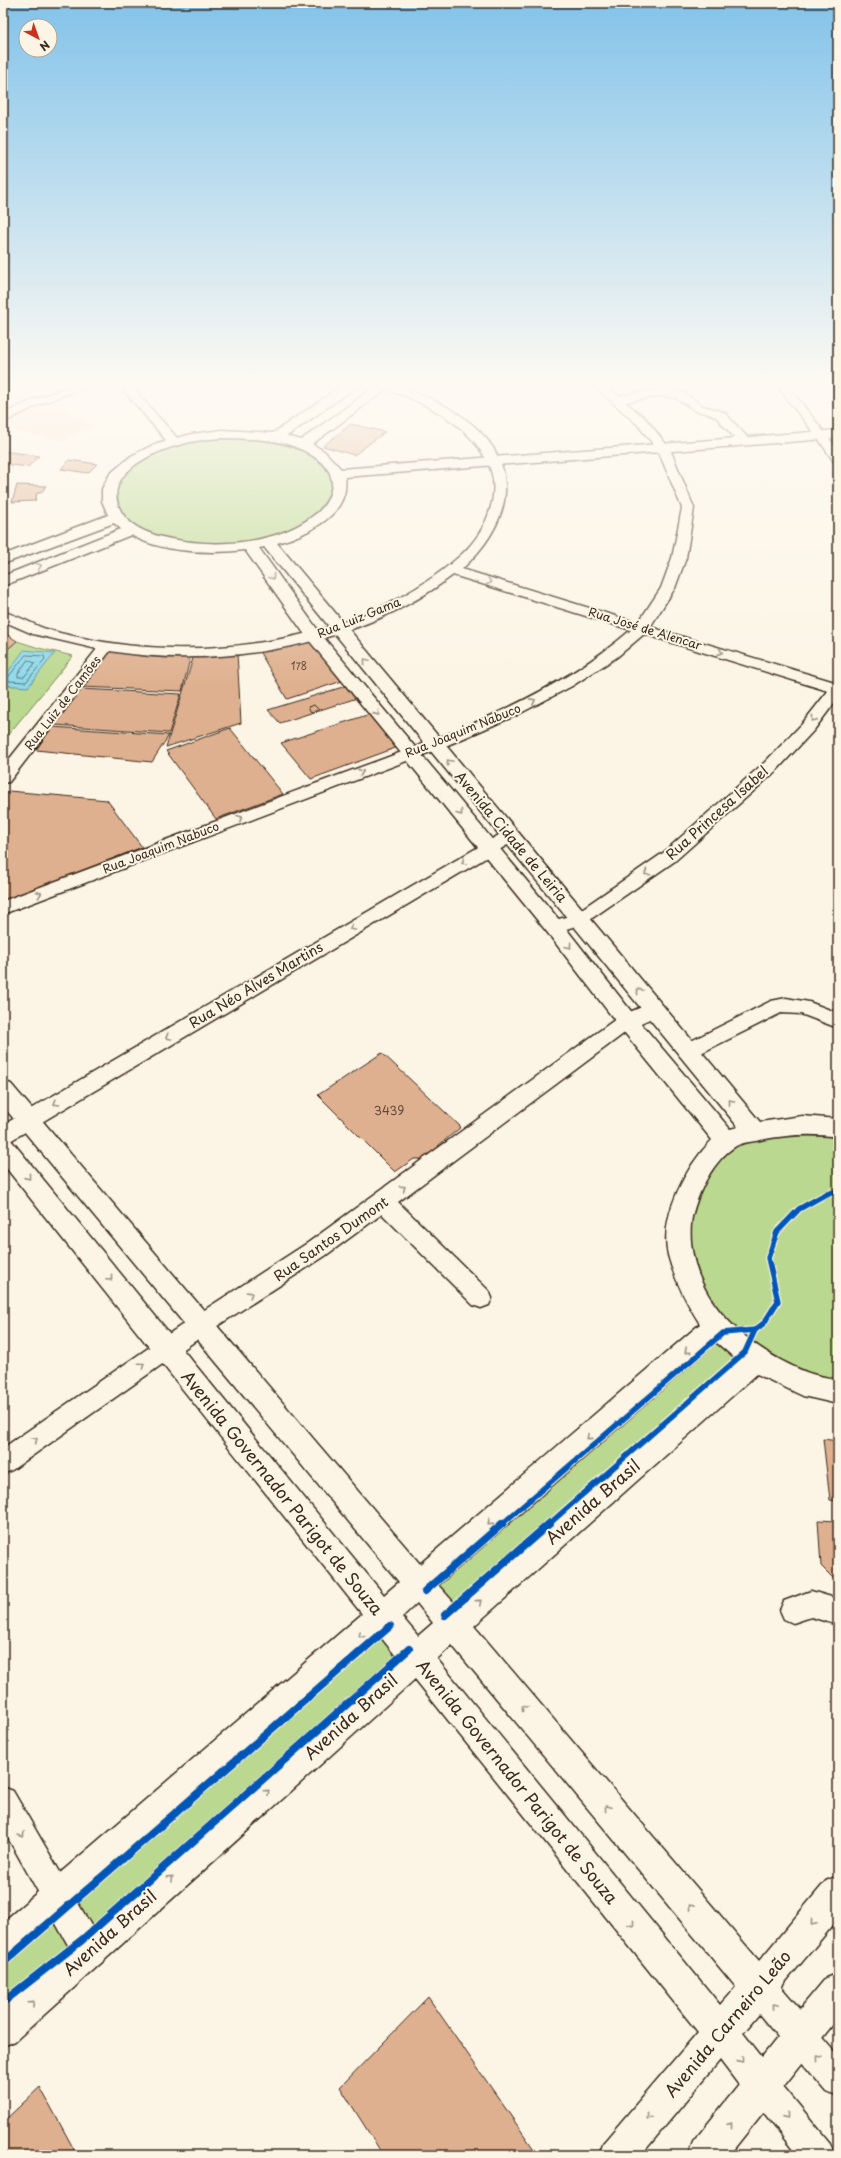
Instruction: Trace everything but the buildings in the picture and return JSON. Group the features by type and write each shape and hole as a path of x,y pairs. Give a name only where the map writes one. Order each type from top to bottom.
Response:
{"main road":[{"path":"110,487 109,505 116,517 132,530 168,543 192,546 258,543 289,534 319,519 336,501 337,487"},
{"path":"3,560 116,517"},
{"path":"3,580 132,530"},
{"name":"Avenida Cidade de Leiria","path":"258,543 339,628 755,1132"},
{"name":"Avenida Cidade de Leiria","path":"258,543 314,636 554,927 627,1021 726,1141"},
{"path":"3,1090 800,2036"},
{"path":"838,1128 822,1125 788,1126 755,1132 726,1141 700,1171 685,1197 678,1228 682,1261 694,1294 716,1326 755,1360 789,1378 825,1390 838,1392"},
{"name":"Avenida Governador Parigot de Souza","path":"3,1147 416,1658 491,1747 762,2086"},
{"path":"3,1944 716,1326"},
{"name":"Avenida Brasil","path":"3,2029 453,1625 755,1360"},
{"name":"Avenida Carneiro Leão","path":"618,2155 838,1893"},
{"path":"706,2155 838,1990"}],"street":[{"name":"Rua Luiz Gama","path":"3,616 26,626 61,637 135,650 199,652 250,648 314,636 339,628 417,593 452,570 471,552 491,526 500,497 499,487"},
{"name":"Rua Joaquim Nabuco","path":"3,908 409,753 435,745 512,712 567,682 612,654 642,628 668,588 680,558 688,508 679,487"},
{"name":"Rua José de Alencar","path":"452,570 838,688"},
{"name":"Rua Luiz de Camões","path":"3,778 107,646"},
{"name":"Rua Princesa Isabel","path":"554,927 579,919 669,857 724,809 808,728 838,688"},
{"name":"Rua Néo Alves Martins","path":"3,1135 510,836"},
{"path":"688,1051 778,1006 789,1004 810,1009 838,1021"},
{"name":"Rua Santos Dumont","path":"3,1462 200,1325 279,1275 384,1202 627,1021 654,1009"},
{"path":"384,1202 481,1298"},
{"path":"794,1610 810,1604 838,1612"},
{"path":"3,1801 89,1952"},
{"path":"800,2036 838,2081"},
{"name":"Avenida Governador Parigot de Souza","path":"762,2086 818,2155"}],"green space":[{"path":"114,487 334,487 319,519 267,541 200,547 149,538 109,505"},
{"path":"17,641 73,656 3,741 3,653"},
{"path":"838,1128 838,1392 745,1352 445,1615 425,1591 722,1333 678,1228 726,1141"},
{"path":"390,1626 409,1649 82,1940 3,2002 3,1963"}],"water":[{"path":"24,650 55,653 28,687 3,685 3,679"}],"cycle path":[{"path":"755,1330 764,1323 778,1301 768,1258 777,1232 799,1209 824,1195 838,1191"},
{"path":"425,1591 723,1333 755,1330 745,1352 445,1615"},
{"path":"3,1963 390,1626"},
{"path":"3,2002 82,1940 409,1649"}]}
